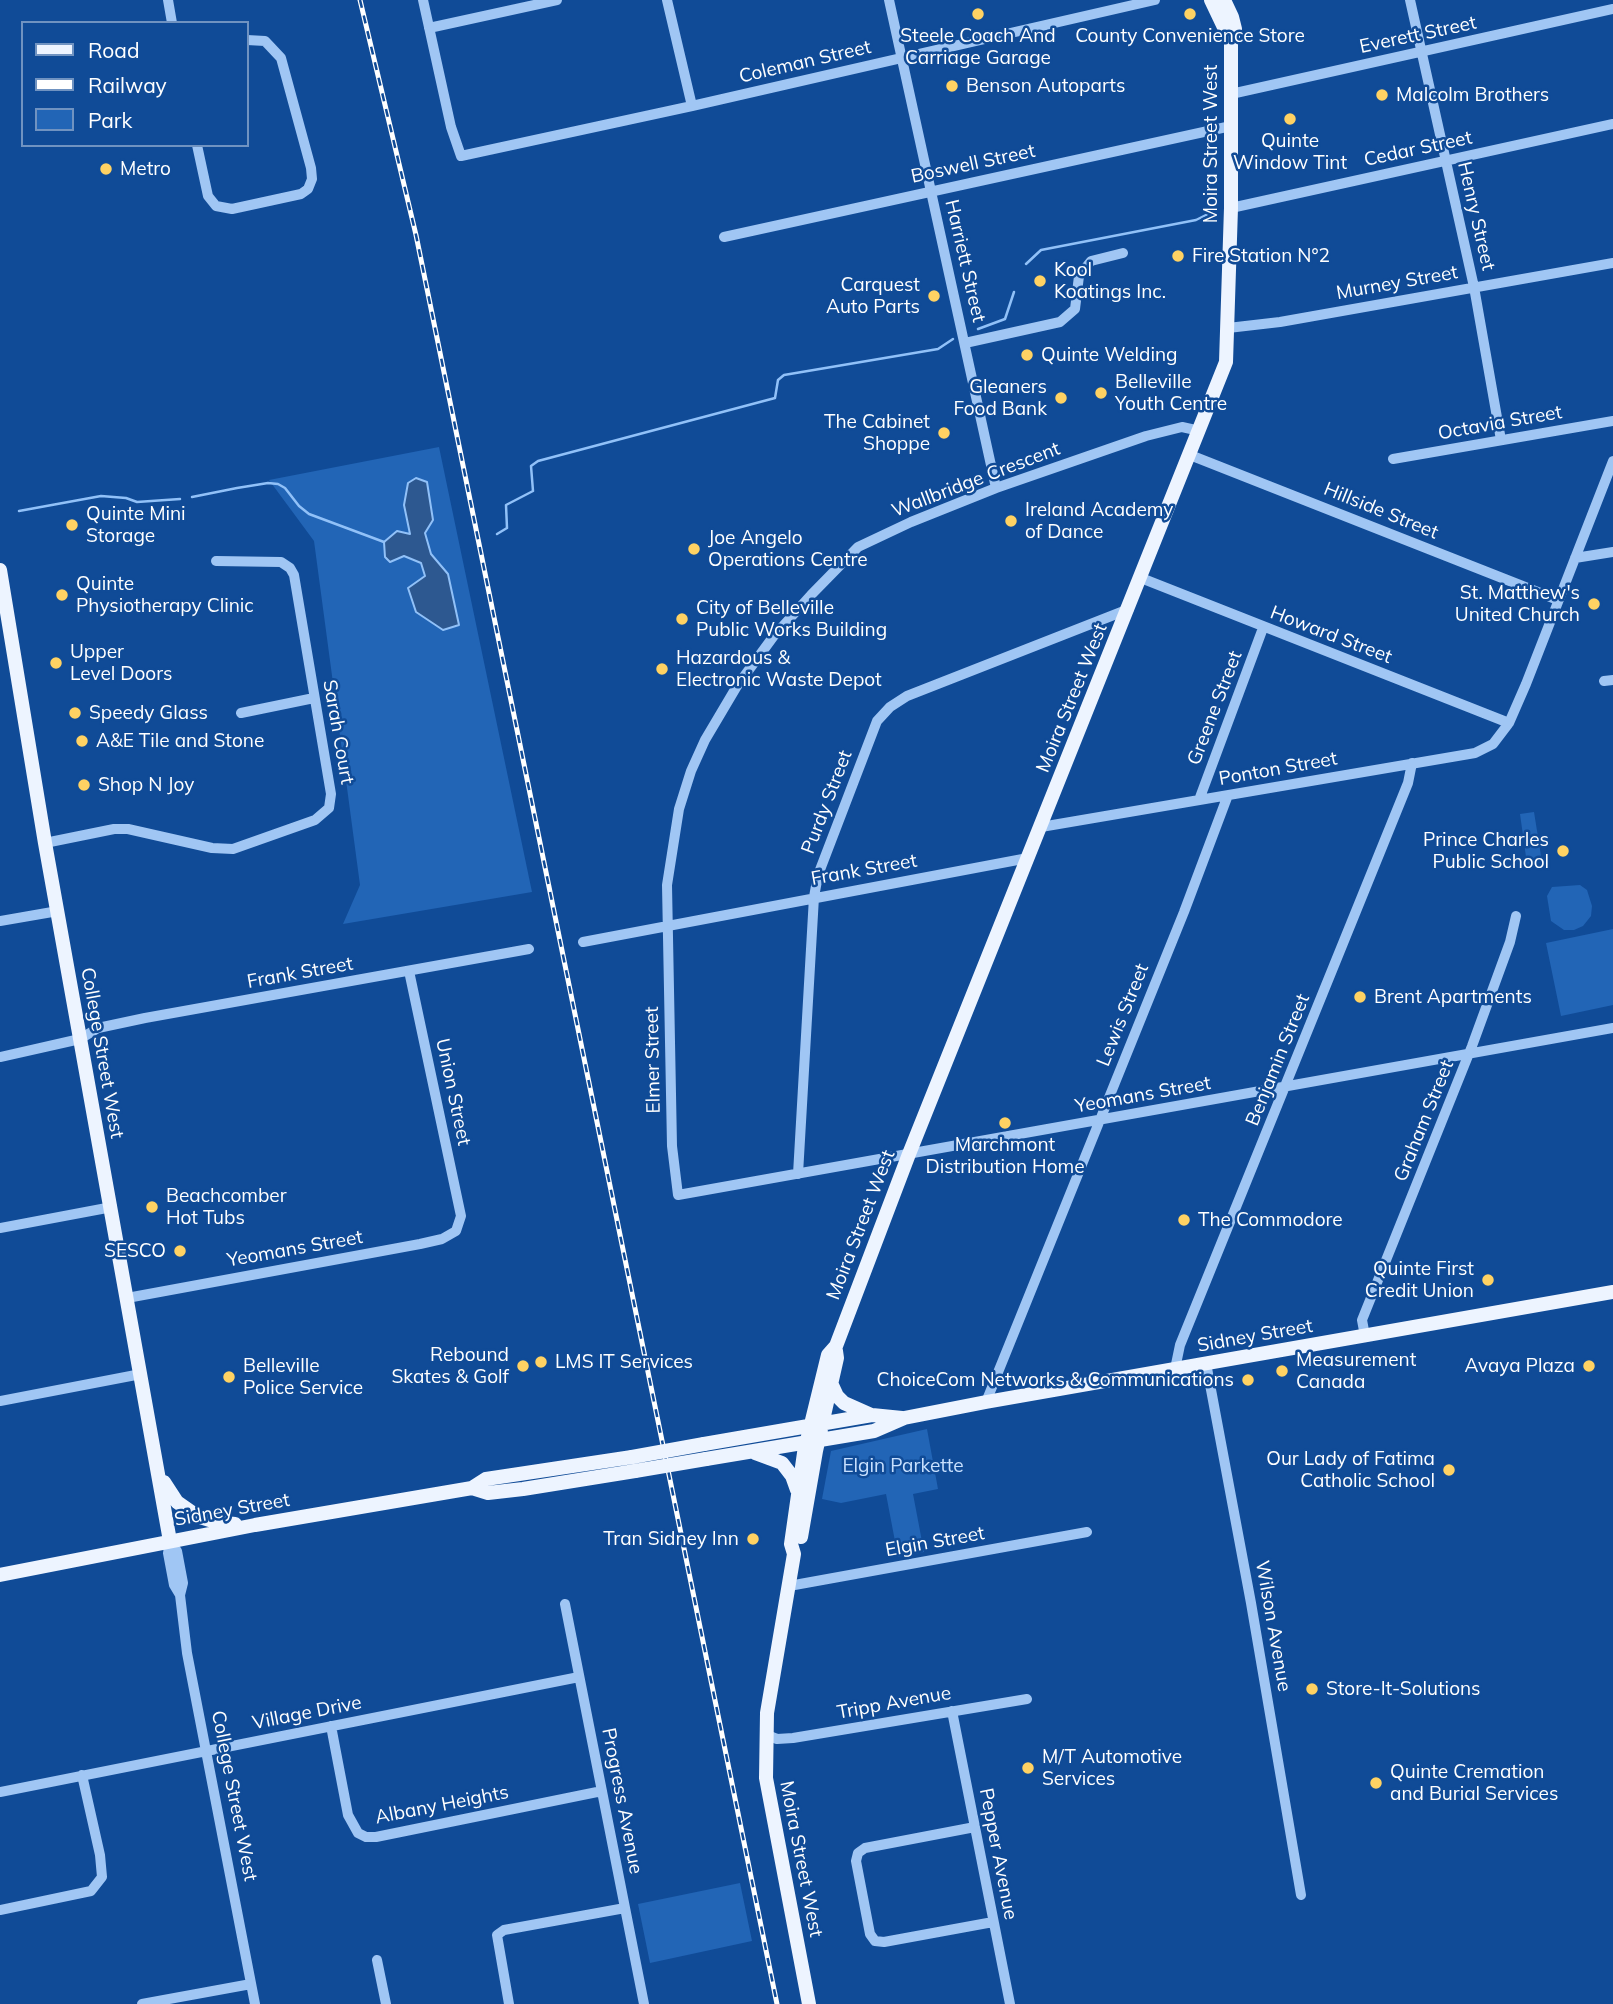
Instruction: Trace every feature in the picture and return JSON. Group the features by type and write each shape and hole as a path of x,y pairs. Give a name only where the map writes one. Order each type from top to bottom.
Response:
{"main road":[{"name":"Moira Street West","path":"1212,0 1231,42"},
{"name":"Moira Street West","path":"794,1554 791,1545 797,1493 816,1425 828,1355 836,1346 909,1154 1226,362 1231,208 1231,42 1235,29 1224,0"},
{"path":"1232,17 1233,0"},
{"name":"College Street West","path":"0,570 45,843 170,1541"},
{"name":"Sidney Street","path":"0,1575 255,1525 472,1488 486,1479 706,1459 751,1452 874,1431 904,1418 986,1402 1613,1292"},
{"name":"Moira Street West","path":"816,1425 831,1383 837,1358 836,1346"},
{"path":"831,1383 844,1403 872,1415"},
{"name":"Sidney Street","path":"634,1464 704,1444 872,1415 904,1418"},
{"name":"Moira Street West","path":"809,2004 766,1778 767,1713 794,1554 799,1547 812,1441"},
{"path":"751,1452 782,1463 792,1476 797,1493"},
{"path":"158,1468 166,1488 177,1502 197,1516 216,1522 255,1525"}],"street":[{"path":"168,0 172,21"},
{"path":"422,0 429,28 557,0"},
{"path":"667,0 692,106"},
{"name":"Harriett Street","path":"889,0 996,488"},
{"name":"Coleman Street","path":"429,28 451,127 461,156 1155,0"},
{"name":"Henry Street","path":"1409,0 1474,287 1501,440"},
{"name":"Everett Street","path":"1231,94 1613,9"},
{"path":"197,147 208,196 216,206 232,209 301,194 308,189 312,179 311,168 281,58 274,47 265,41 248,40"},
{"name":"Cedar Street","path":"1231,208 1613,124"},
{"name":"Boswell Street","path":"724,237 1231,126"},
{"path":"965,343 1060,322 1075,309 1079,276 1091,261 1123,253"},
{"name":"Murney Street","path":"1228,328 1280,322 1613,263"},
{"name":"Octavia Street","path":"1393,459 1613,421"},
{"name":"Wallbridge Crescent","path":"668,925 667,885 679,809 691,771 705,740 737,686 773,637 858,547 911,522 996,488 1146,436 1166,432 1195,442"},
{"name":"Hillside Street","path":"1195,442 1558,600"},
{"path":"1508,723 1613,461"},
{"path":"1575,558 1613,552"},
{"name":"Sarah Court","path":"45,843 114,829 128,829 212,848 233,849 315,820 329,808 331,794 294,575 290,568 281,562 216,561"},
{"name":"Howard Street","path":"1141,578 1508,723"},
{"name":"Purdy Street","path":"798,1174 814,897 818,875 877,721 890,707 919,692 1129,608"},
{"name":"Greene Street","path":"1199,800 1264,628"},
{"path":"241,713 314,698"},
{"name":"Ponton Street","path":"1041,827 1475,753 1493,744 1508,723"},
{"name":"Benjamin Street","path":"1175,1369 1180,1345 1408,783 1412,763"},
{"name":"Lewis Street","path":"986,1402 1097,1121 1184,912 1228,795"},
{"name":"Frank Street","path":"583,942 1028,858"},
{"path":"0,921 58,911"},
{"name":"Graham Street","path":"1365,1336 1362,1320 1469,1054 1510,942 1516,916"},
{"name":"Elmer Street","path":"668,925 672,1146 678,1195"},
{"name":"Frank Street","path":"0,1057 80,1039 98,1028 121,1023 529,949"},
{"name":"Union Street","path":"409,971 448,1149 461,1216 459,1221"},
{"name":"Yeomans Street","path":"678,1195 1613,1028"},
{"path":"0,1228 111,1207"},
{"name":"Yeomans Street","path":"127,1297 442,1239 456,1231 459,1221"},
{"name":"Wilson Avenue","path":"1206,1363 1251,1603 1301,1895"},
{"path":"0,1401 141,1374"},
{"name":"Elgin Street","path":"789,1586 1087,1532"},
{"name":"College Street West","path":"170,1541 167,1553 174,1585 180,1595 187,1653 255,2004"},
{"name":"Progress Avenue","path":"565,1604 644,2004"},
{"name":"Village Drive","path":"0,1791 579,1677"},
{"name":"Tripp Avenue","path":"767,1735 777,1739 793,1738 1027,1699"},
{"name":"Pepper Avenue","path":"953,1711 1010,2004"},
{"name":"Albany Heights","path":"331,1726 348,1815 358,1833 366,1837 602,1791"},
{"path":"0,1910 91,1891 102,1877 100,1855 82,1775"},
{"path":"975,1827 864,1848 858,1853 856,1861 870,1934 875,1941 884,1942 993,1922"},
{"path":"509,2004 497,1935 504,1930 625,1908"},
{"path":"377,1960 386,2004"},
{"path":"142,2004 251,1984"}],"green space":[{"path":"439,447 532,892 343,924 360,885 314,541 269,480"},
{"path":"1534,812 1542,862 1527,864 1520,814"},
{"path":"1580,885 1587,890 1592,906 1591,916 1583,926 1564,930 1551,921 1547,896 1552,887"},
{"path":"1613,929 1613,1005 1561,1016 1546,943"},
{"name":"Elgin Parkette","path":"927,1429 938,1489 913,1494 924,1552 898,1557 886,1494 841,1503 822,1499 831,1451"},
{"path":"740,1883 752,1941 650,1963 638,1904"}],"shaded area":[{"path":"416,478 427,482 433,520 425,533 431,554 448,574 459,625 443,630 416,612 408,588 425,576 421,563 404,556 390,562 385,557 384,542 397,531 410,534 404,505 408,483"}],"waterway":[{"path":"1026,264 1041,250 1196,220 1216,210"},
{"path":"978,329 1005,319 1014,292"},
{"path":"497,534 507,528 506,505 533,491 531,466 538,461 775,398 778,380 784,375 938,349 953,339"},
{"path":"192,497 268,483 278,484 309,514 384,542"},
{"path":"19,511 101,496 126,498 137,502 180,499"}],"railway":[{"path":"360,0 416,235 777,2004"}],"place":[{"name":"Steele Coach And Carriage Garage","path":"978,14"},
{"name":"County Convenience Store","path":"1190,14"},
{"name":"Benson Autoparts","path":"952,86"},
{"name":"Malcolm Brothers","path":"1382,95"},
{"name":"Quinte Window Tint","path":"1290,119"},
{"name":"Metro","path":"106,169"},
{"name":"Fire Station N°2","path":"1178,256"},
{"name":"Kool Koatings Inc.","path":"1040,281"},
{"name":"Carquest Auto Parts","path":"934,296"},
{"name":"Quinte Welding","path":"1027,355"},
{"name":"Belleville Youth Centre","path":"1101,393"},
{"name":"Gleaners Food Bank","path":"1061,398"},
{"name":"The Cabinet Shoppe","path":"944,433"},
{"name":"Ireland Academy of Dance","path":"1011,521"},
{"name":"Quinte Mini Storage","path":"72,525"},
{"name":"Joe Angelo Operations Centre","path":"694,549"},
{"name":"Quinte Physiotherapy Clinic","path":"62,595"},
{"name":"St. Matthew's United Church","path":"1594,604"},
{"name":"City of Belleville Public Works Building","path":"682,619"},
{"name":"Upper Level Doors","path":"56,663"},
{"name":"Hazardous & Electronic Waste Depot","path":"662,669"},
{"name":"Speedy Glass","path":"75,713"},
{"name":"A&E Tile and Stone","path":"82,741"},
{"name":"Shop N Joy","path":"84,785"},
{"name":"Prince Charles Public School","path":"1563,851"},
{"name":"Brent Apartments","path":"1360,997"},
{"name":"Marchmont Distribution Home","path":"1005,1123"},
{"name":"Beachcomber Hot Tubs","path":"152,1207"},
{"name":"The Commodore","path":"1184,1220"},
{"name":"SESCO","path":"180,1251"},
{"name":"Quinte First Credit Union","path":"1488,1280"},
{"name":"LMS IT Services","path":"541,1362"},
{"name":"Rebound Skates & Golf","path":"523,1366"},
{"name":"Avaya Plaza","path":"1589,1366"},
{"name":"Measurement Canada","path":"1282,1371"},
{"name":"Belleville Police Service","path":"229,1377"},
{"name":"ChoiceCom Networks & Communications","path":"1248,1380"},
{"name":"Our Lady of Fatima Catholic School","path":"1449,1470"},
{"name":"Tran Sidney Inn","path":"753,1539"},
{"name":"Store-It-Solutions","path":"1312,1689"},
{"name":"M/T Automotive Services","path":"1028,1768"},
{"name":"Quinte Cremation and Burial Services","path":"1376,1783"}]}
